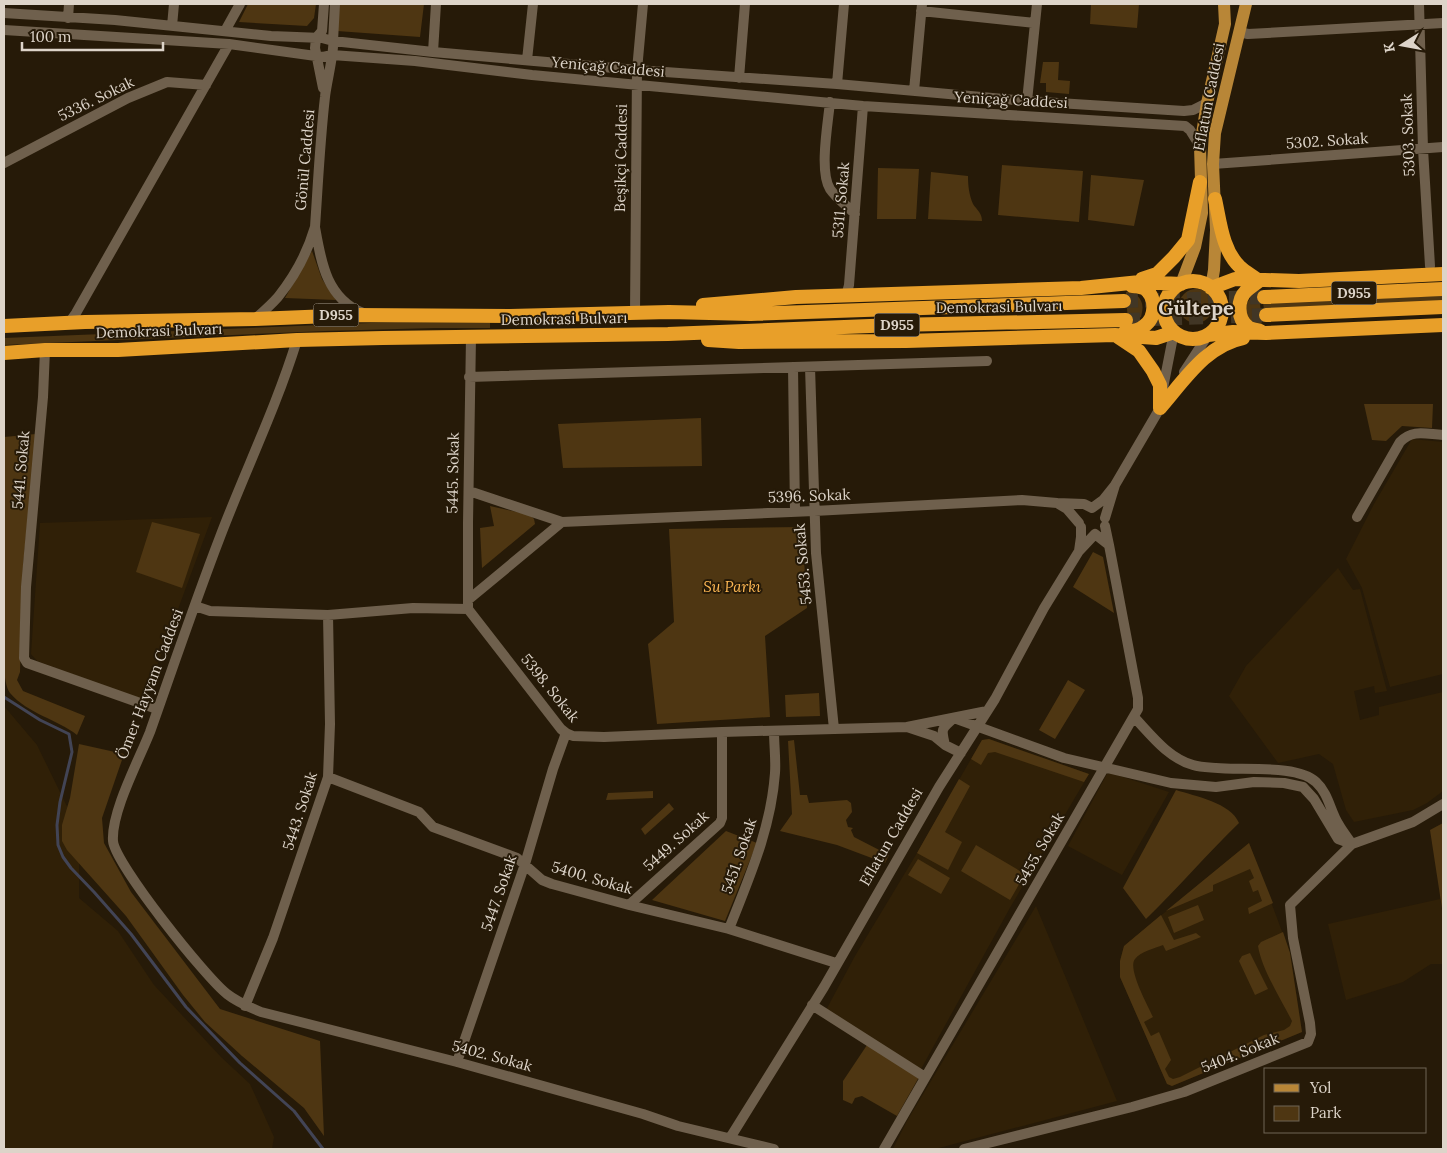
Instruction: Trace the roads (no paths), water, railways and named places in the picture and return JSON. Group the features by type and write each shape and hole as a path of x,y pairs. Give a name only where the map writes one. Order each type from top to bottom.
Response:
{"highway":[{"path":"1121,284 1144,279 1156,274 1188,240 1200,182"},
{"path":"1215,199 1226,245 1240,267 1259,281"},
{"path":"1212,288 1235,279 1299,282 1443,274"},
{"path":"669,312 696,306 796,297 1081,288 1156,282 1181,284 1194,281 1212,288 1222,308 1219,324 1208,335"},
{"path":"1259,281 1240,298 1240,312 1248,327 1266,334"},
{"path":"1115,335 1138,330 1144,326 1154,307 1149,293 1143,288 1121,284"},
{"path":"1181,284 1170,293 1164,308 1167,323 1174,332 1187,339 1233,332 1266,334 1443,325"},
{"name":"D955","path":"1264,297 1443,289"},
{"name":"Demokrasi Bulvarı","path":"4,326 69,322 366,315 510,316 669,312 752,314 1124,301"},
{"name":"D955","path":"1266,315 1443,307"},
{"name":"Demokrasi Bulvarı","path":"4,353 45,350 118,350 297,340 668,334 895,325 1126,320"},
{"path":"668,334 704,340 739,342 906,341 1115,335 1156,338 1174,332"},
{"path":"1160,408 1208,354 1224,343 1266,334"},
{"path":"1115,335 1139,351 1154,371 1160,385 1160,408"}],"main road":[{"path":"1217,4 1225,24"},
{"name":"Eflatun Caddesi","path":"1181,284 1195,247 1202,213 1200,146 1207,103 1225,24 1224,4"},
{"name":"Eflatun Caddesi","path":"1212,288 1215,262 1215,199 1212,164 1215,133 1246,4"}],"street":[{"path":"68,18 69,4"},
{"path":"172,26 174,4"},
{"path":"225,31 240,4"},
{"name":"Gönül Caddesi","path":"324,4 322,31 316,38 315,48 325,96"},
{"name":"Gönül Caddesi","path":"315,227 325,96 335,46 333,41 334,4"},
{"path":"433,52 436,4"},
{"path":"527,60 533,4"},
{"name":"Beşikçi Caddesi","path":"634,314 636,85 643,4"},
{"path":"739,78 745,4"},
{"path":"837,84 844,4"},
{"path":"1027,101 1037,4"},
{"name":"5303. Sokak","path":"1419,4 1423,149 1430,266"},
{"path":"914,91 922,8 1035,23"},
{"name":"Yeniçağ Caddesi","path":"4,13 115,20 322,38 333,41 433,52 1027,101 1184,111 1193,110 1207,103"},
{"path":"1239,32 1248,34 1443,23"},
{"name":"Yeniçağ Caddesi","path":"4,30 228,44 323,57 332,55 415,61 532,75 864,106 1185,126 1190,130 1200,146"},
{"path":"69,322 76,313 228,44"},
{"name":"5336. Sokak","path":"4,163 128,98 167,82 206,85"},
{"path":"830,102 824,162 826,181 833,193 855,214"},
{"name":"5311. Sokak","path":"846,296 849,285 864,106"},
{"name":"5302. Sokak","path":"1212,164 1443,147"},
{"path":"315,227 322,265 335,292 350,308 366,315"},
{"path":"255,319 278,297 287,284 310,244 315,227"},
{"path":"1160,408 1174,332"},
{"path":"1079,551 1081,537 1080,518 1084,511 1103,500 1115,485 1160,408 1208,335"},
{"name":"5445. Sokak","path":"468,604 469,377 471,337"},
{"name":"Ömer Hayyam Caddesi","path":"245,1006 227,994 188,953 126,869 113,842 117,818 220,537 276,401 297,340"},
{"name":"5441. Sokak","path":"45,350 26,587 24,658 27,663 157,709"},
{"path":"469,377 987,362"},
{"path":"792,367 795,512"},
{"name":"5453. Sokak","path":"810,367 816,552 834,729"},
{"path":"1357,517 1400,442 1408,434 1443,435"},
{"path":"1095,534 1103,530 1115,485"},
{"path":"469,491 562,522"},
{"name":"5396. Sokak","path":"562,522 1022,500 1084,504 1092,508"},
{"path":"1057,503 1067,509 1087,533 1095,534 1108,545"},
{"path":"1092,508 1100,511 1105,522"},
{"path":"195,606 210,611 328,615 468,604 562,522"},
{"name":"5455. Sokak","path":"884,1149 1138,709 1138,698 1105,522"},
{"name":"Eflatun Caddesi","path":"730,1138 812,1006 939,787 977,728 1044,608 1079,551 1095,534"},
{"name":"5398. Sokak","path":"468,604 545,709 566,733 573,736 604,737 907,727 987,711"},
{"name":"5443. Sokak","path":"245,1006 273,938 328,777 330,724 328,615"},
{"path":"945,745 942,733 943,727 954,718 977,728 1064,758 1171,783 1216,787 1254,782 1284,783 1303,787 1314,799 1338,839 1352,844 1413,822 1443,804"},
{"path":"1134,718 1164,748 1176,757 1193,765 1230,769 1278,770 1307,775 1326,794 1338,825 1352,844"},
{"name":"5398. Sokak","path":"907,727 934,736 945,745 961,753"},
{"name":"5451. Sokak","path":"729,929 752,873 766,830 775,773 774,731"},
{"name":"5449. Sokak","path":"629,905 720,823 722,818 722,732"},
{"name":"5447. Sokak","path":"457,1062 525,864 553,769 566,733"},
{"name":"5400. Sokak","path":"328,777 419,812 433,827 508,854 525,864 542,880 552,884 729,929 836,963"},
{"name":"5404. Sokak","path":"964,1149 1184,1092 1308,1042 1311,1034 1310,1023 1293,938 1290,905 1352,844"},
{"name":"5402. Sokak","path":"245,1006 261,1012 457,1062 634,1111 678,1126 730,1138"},
{"path":"812,1006 925,1077"},
{"path":"730,1138 774,1149"}],"waterway":[{"path":"4,697 40,720 69,734 72,752 60,802 57,825 58,845 63,857 131,934 186,1007 240,1063 294,1111 323,1149"}],"tunnel":[{"path":"1124,301 1264,297"},
{"path":"1126,320 1266,315"}],"district":[{"name":"Gültepe","path":"1196,308"}],"park label":[{"name":"Su Parkı","path":"732,587"}]}
